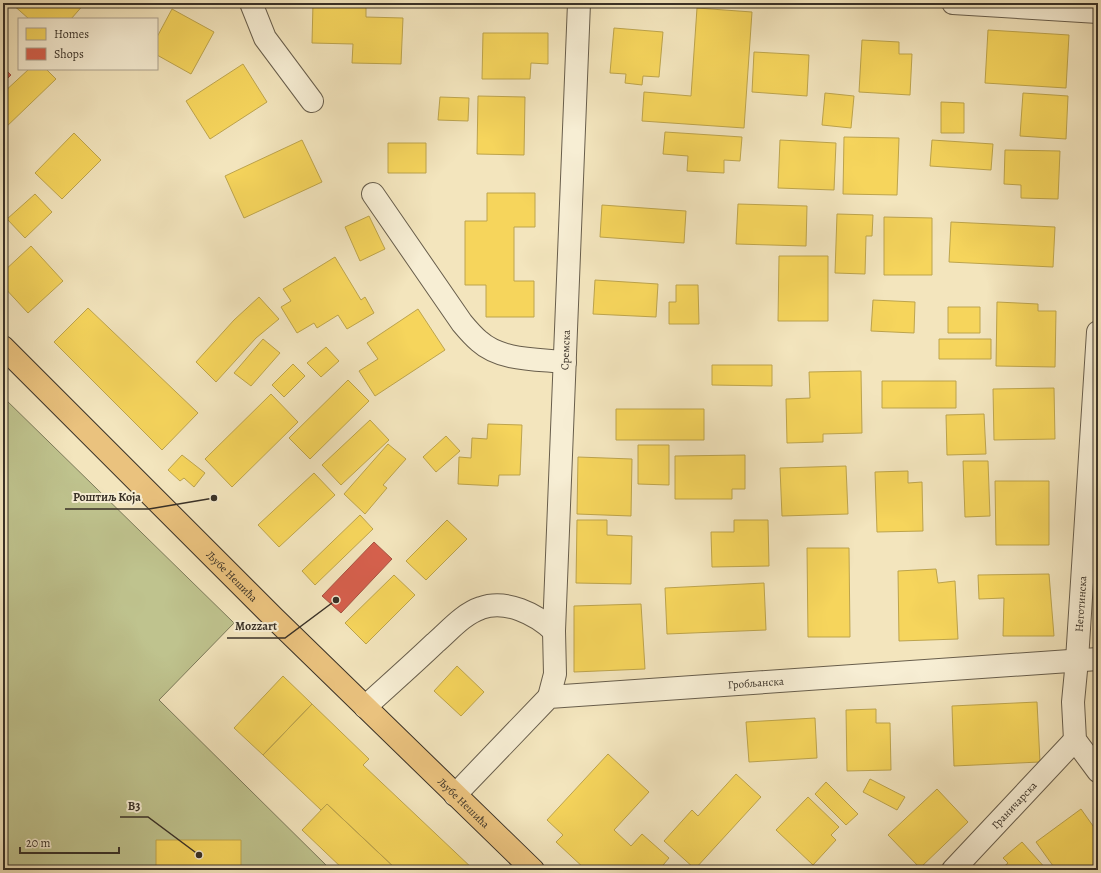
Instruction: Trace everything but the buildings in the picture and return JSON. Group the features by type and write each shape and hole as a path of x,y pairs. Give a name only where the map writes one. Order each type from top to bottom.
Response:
{"main road":[{"name":"Љубе Нешића","path":"3,347 365,707 533,870"}],"street":[{"path":"251,3 265,38 312,101"},
{"name":"Сремска","path":"549,697 554,674 554,631 579,3"},
{"path":"953,3 1098,12"},
{"path":"373,194 462,323 479,342 496,353 520,358 565,362"},
{"name":"Неготинска","path":"1075,740 1073,702 1087,660 1098,332"},
{"path":"365,707 462,619 482,607 497,605 514,607 539,619 554,631"},
{"name":"Гробљанска","path":"549,697 1087,660"},
{"path":"455,795 549,697"},
{"path":"1075,740 1098,772"},
{"name":"Граничарска","path":"953,870 1075,740"}],"green space":[{"path":"3,397 234,623 159,700 331,870 3,870"}],"place":[{"name":"Роштиљ Која","path":"214,498"},
{"name":"Mozzart","path":"336,600"},
{"name":"B3","path":"199,855"}]}
